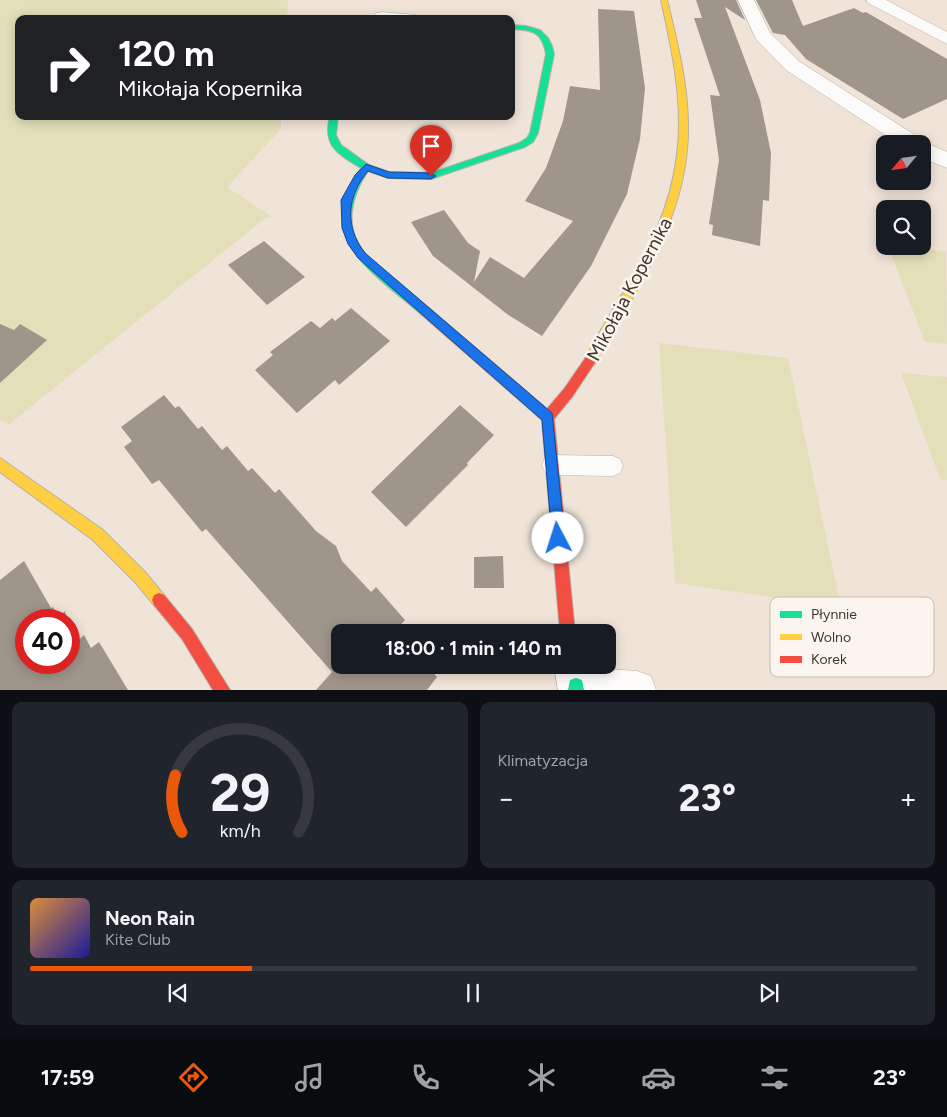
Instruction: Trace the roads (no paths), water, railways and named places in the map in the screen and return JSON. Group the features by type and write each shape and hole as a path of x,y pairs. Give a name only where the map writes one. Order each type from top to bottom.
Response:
{"street":[{"path":"378,0 382,6 382,15"},
{"name":"Mikołaja Kopernika","path":"548,417 575,387 655,249 670,213 680,175 685,122 680,72 664,0"},
{"path":"746,0 762,35 793,66 900,135"},
{"path":"874,0 947,40"},
{"path":"333,120 328,133 331,141 366,167 388,175 431,176 510,150 530,140 534,133 550,54 549,44 546,38 537,30 515,27"},
{"path":"931,153 947,161"},
{"path":"366,167 358,177 346,200 347,228 353,244 362,256 548,417 567,624"},
{"path":"0,464 98,535 133,570 186,634 222,690"},
{"path":"575,680 637,690"}],"lane":[{"path":"552,465 613,466"}]}
